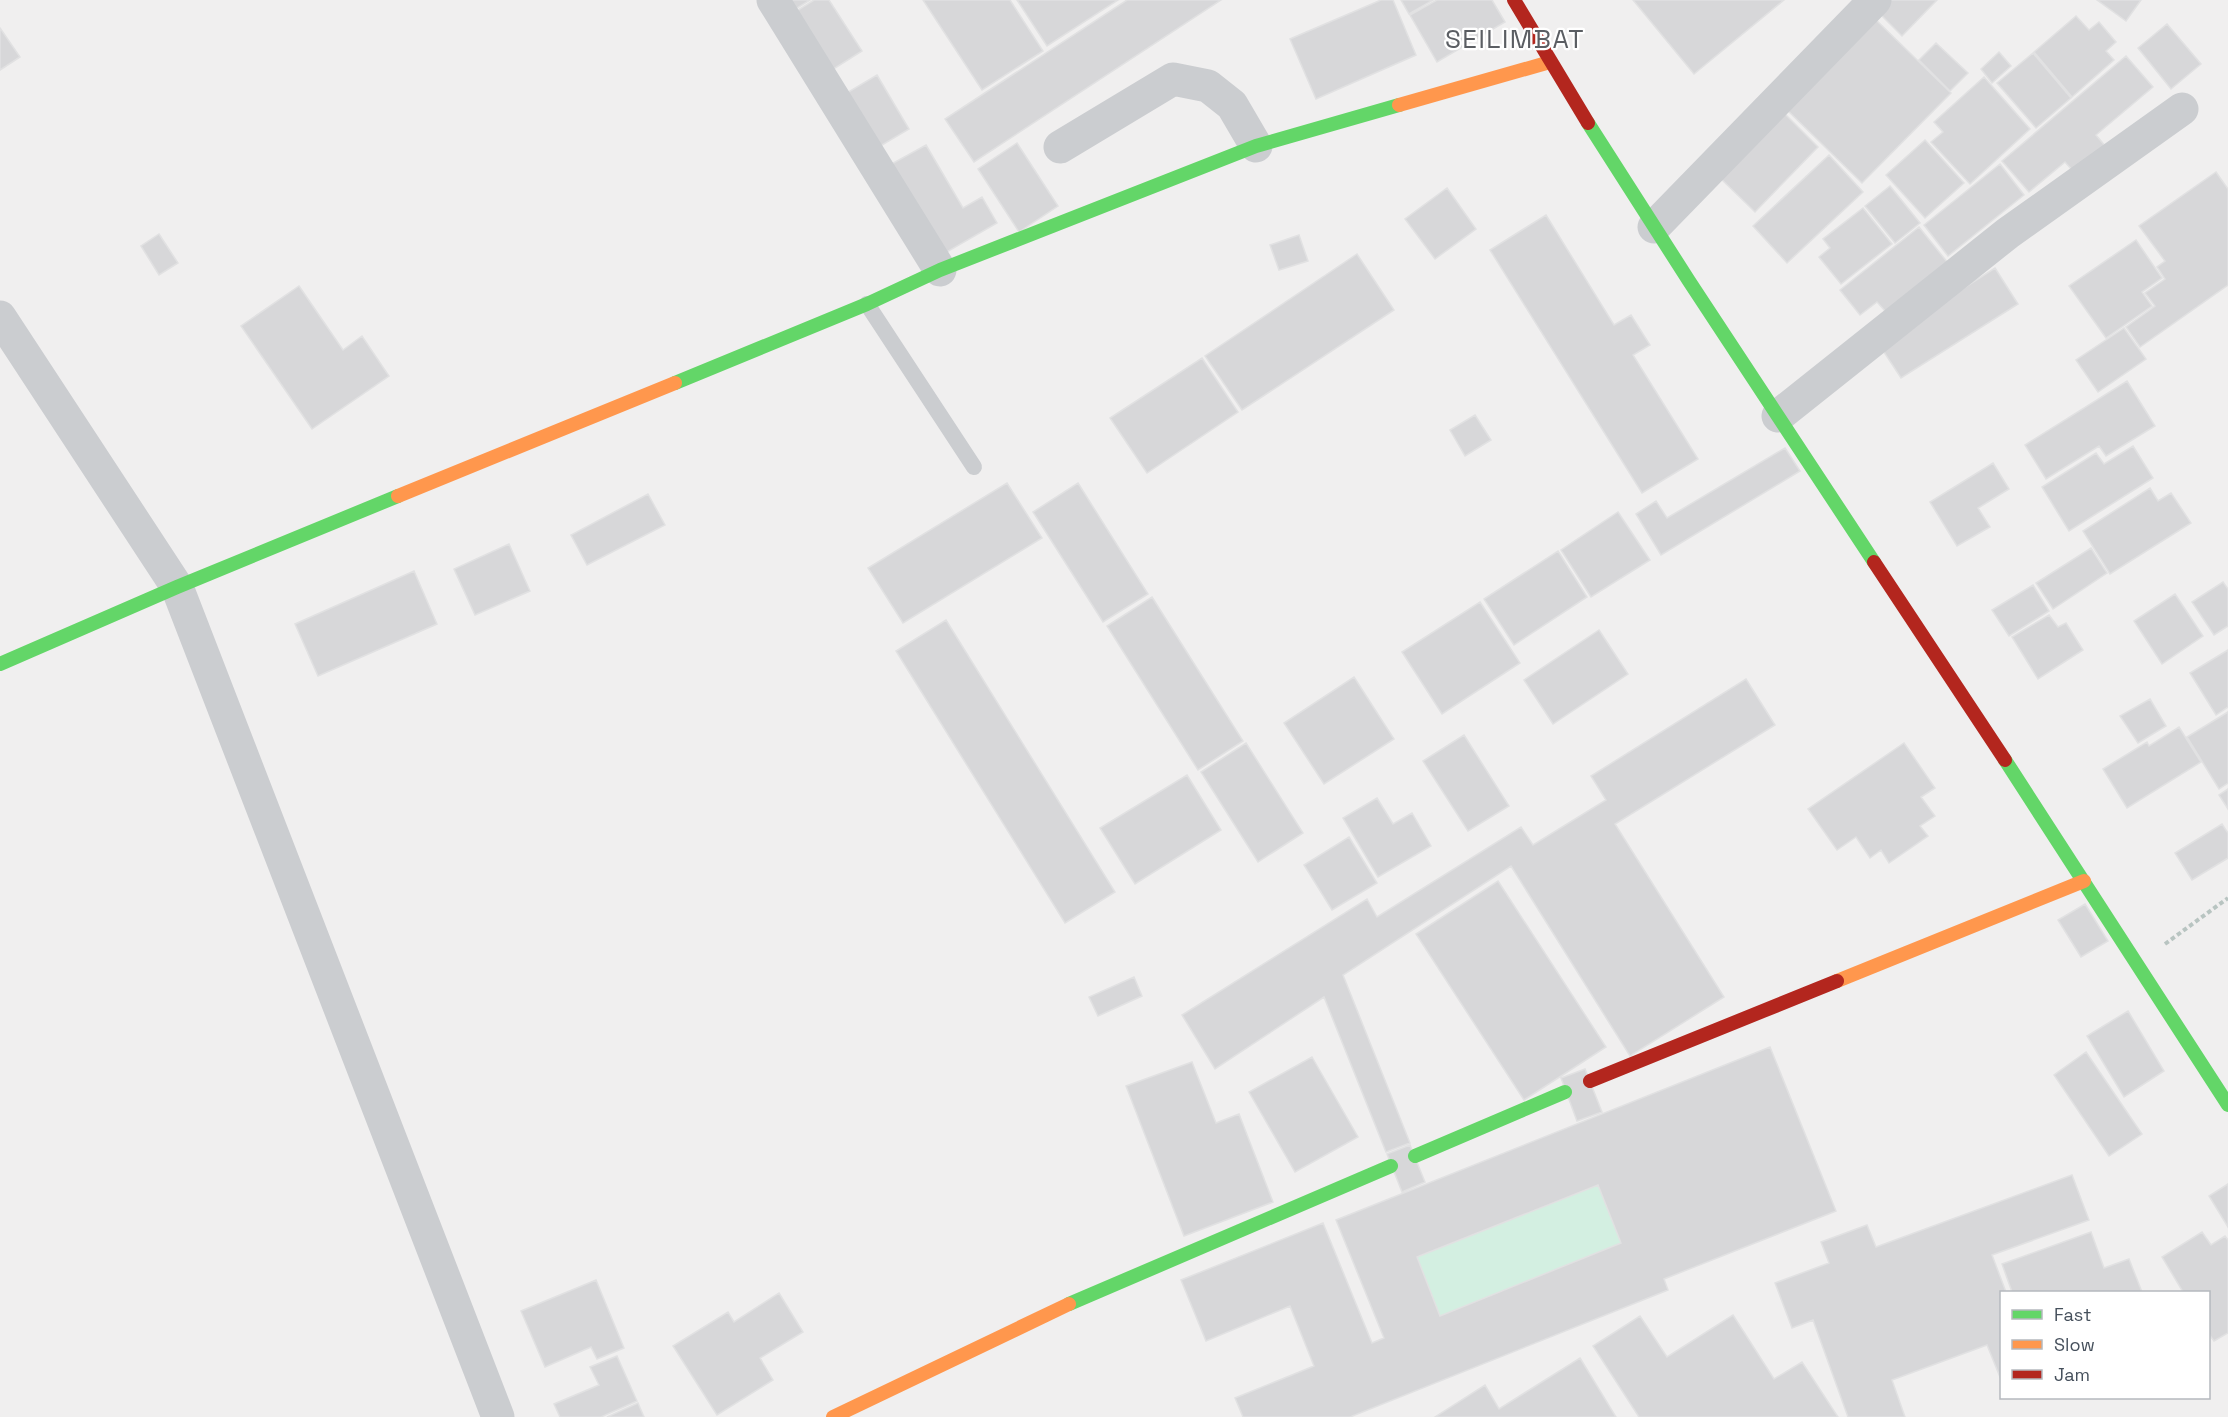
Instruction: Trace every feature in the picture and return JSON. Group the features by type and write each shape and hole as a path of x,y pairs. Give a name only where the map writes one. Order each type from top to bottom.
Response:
{"street":[{"path":"773,0 940,270"},
{"path":"1514,0 1550,62 1654,227 2084,881 2228,1105"},
{"path":"1654,227 1875,0"},
{"path":"0,664 177,587 867,304 940,270 1256,146 1550,62"},
{"path":"1060,147 1173,79 1208,86 1232,105 1256,146"},
{"path":"1778,416 2008,233 2182,109"},
{"path":"0,317 177,587 498,1417"},
{"path":"1590,1081 2084,881"},
{"path":"1415,1156 1565,1092"},
{"path":"833,1417 1046,1314 1391,1166"}],"lane":[{"path":"867,304 974,467"}],"path":[{"path":"2138,964 2228,898"}],"green space":[{"path":"1598,1185 1621,1243 1440,1316 1417,1257"}],"building":[{"path":"776,0 810,0 786,15"},
{"path":"814,0 829,0 862,51 824,75 787,17"},
{"path":"923,0 1010,0 1043,51 982,90"},
{"path":"1017,0 1118,0 1047,46"},
{"path":"1127,0 1221,0 974,162 945,119"},
{"path":"1381,0 1393,0 1416,55 1316,99 1290,39"},
{"path":"1401,0 1433,0 1409,14"},
{"path":"1437,0 1492,0 1505,22 1437,62 1410,15"},
{"path":"1633,0 1784,0 1694,74"},
{"path":"1888,0 1937,0 1902,36 1877,11"},
{"path":"2097,0 2141,0 2126,21"},
{"path":"1872,16 1951,93 1862,183 1783,106"},
{"path":"2076,16 2089,30 2099,22 2116,42 2106,51 2114,60 2072,97 2034,52"},
{"path":"2167,24 2201,64 2171,89 2138,48"},
{"path":"0,28 20,57 0,70"},
{"path":"1936,43 1968,73 1950,91 1919,60"},
{"path":"1999,52 2011,66 1992,83 1981,69"},
{"path":"2033,53 2071,98 2036,128 1997,83"},
{"path":"2126,56 2153,87 2096,135 2111,153 2080,179 2065,162 2029,192 2002,161"},
{"path":"877,75 909,129 877,148 845,94"},
{"path":"1984,77 2030,129 1970,184 1931,142 1943,132 1934,122"},
{"path":"1780,109 1818,147 1755,212 1716,174"},
{"path":"1925,140 1964,183 1925,218 1886,175"},
{"path":"1017,143 1058,206 1019,232 978,169"},
{"path":"926,145 963,208 982,197 997,223 938,257 886,167"},
{"path":"1829,155 1863,192 1787,263 1753,226"},
{"path":"2000,164 2024,195 1948,256 1924,225"},
{"path":"2216,172 2228,189 2228,285 2140,347 2126,327 2155,306 2145,293 2165,279 2157,267 2165,261 2139,226"},
{"path":"1890,186 1920,223 1895,243 1865,206"},
{"path":"1447,188 1476,229 1435,259 1405,219"},
{"path":"1863,208 1892,244 1841,284 1819,257 1830,248 1823,239"},
{"path":"1546,215 1614,325 1631,315 1650,345 1633,355 1698,459 1642,493 1490,250"},
{"path":"1919,227 1948,263 1886,312 1877,302 1860,315 1840,290"},
{"path":"159,234 178,263 159,275 141,246"},
{"path":"1299,235 1308,261 1279,270 1270,245"},
{"path":"2136,240 2162,278 2142,292 2152,306 2106,338 2069,286"},
{"path":"1357,254 1394,310 1242,410 1205,356"},
{"path":"1995,268 2018,304 1901,378 1878,343"},
{"path":"299,286 343,350 362,336 389,376 312,429 241,326"},
{"path":"2124,328 2146,359 2098,392 2076,360"},
{"path":"1202,358 1238,412 1147,473 1110,418"},
{"path":"2127,381 2155,426 2106,456 2099,446 2046,479 2025,445"},
{"path":"1475,415 1491,440 1465,456 1450,430"},
{"path":"2133,446 2153,478 2069,531 2042,487 2096,453 2104,464"},
{"path":"1785,448 1800,471 1661,555 1636,514 1656,501 1667,518"},
{"path":"1993,463 2009,489 1978,508 1990,527 1957,546 1930,502"},
{"path":"1007,483 1042,538 903,623 868,568"},
{"path":"1078,483 1148,594 1103,622 1033,512"},
{"path":"2150,488 2158,501 2171,493 2191,523 2110,574 2083,531"},
{"path":"648,494 665,525 587,565 571,535"},
{"path":"1618,512 1650,560 1591,597 1561,550"},
{"path":"509,544 530,591 475,615 454,569"},
{"path":"2091,548 2107,573 2053,609 2036,583"},
{"path":"1558,551 1587,597 1514,645 1484,599"},
{"path":"414,571 437,624 318,676 295,624"},
{"path":"2223,582 2228,589 2228,626 2214,635 2192,602"},
{"path":"2033,585 2049,611 2009,636 1992,610"},
{"path":"2175,594 2203,636 2162,664 2134,621"},
{"path":"1152,597 1243,741 1198,770 1107,626"},
{"path":"1480,602 1520,663 1442,714 1402,652"},
{"path":"2049,615 2058,627 2066,623 2083,650 2038,679 2012,637"},
{"path":"946,620 1115,892 1065,923 896,651"},
{"path":"1599,630 1628,674 1553,724 1524,680"},
{"path":"2228,650 2228,707 2216,715 2190,673"},
{"path":"1354,677 1394,739 1324,784 1284,723"},
{"path":"1746,679 1775,725 1615,824 1724,997 1630,1056 1511,866 1343,975 1410,1143 1386,1152 1324,997 1215,1069 1182,1015 1367,899 1377,917 1521,827 1533,845 1606,800 1591,776"},
{"path":"2150,699 2166,726 2138,743 2120,716"},
{"path":"2228,712 2228,783 2219,789 2187,737"},
{"path":"2179,727 2201,762 2127,808 2103,769 2147,742 2149,746"},
{"path":"1464,735 1509,806 1468,831 1423,761"},
{"path":"1246,743 1303,833 1258,862 1201,772"},
{"path":"1904,743 1935,788 1921,797 1935,816 1920,826 1928,836 1889,863 1881,850 1870,858 1856,837 1837,850 1808,809"},
{"path":"1187,775 1221,830 1135,884 1100,828"},
{"path":"2228,789 2228,809 2219,795"},
{"path":"1377,798 1393,824 1412,813 1431,846 1378,877 1343,818"},
{"path":"2222,824 2228,833 2228,858 2192,880 2175,853"},
{"path":"1349,837 1377,883 1332,910 1304,865"},
{"path":"1498,881 1606,1047 1524,1100 1416,934"},
{"path":"2085,904 2108,941 2081,957 2058,920"},
{"path":"1134,977 1142,996 1098,1016 1089,997"},
{"path":"2128,1011 2164,1071 2124,1097 2087,1036"},
{"path":"1770,1047 1836,1211 1664,1279 1668,1290 1350,1417 1243,1417 1235,1398 1314,1366 1290,1306 1206,1341 1181,1280 1323,1223 1372,1343 1384,1338 1336,1220","holes":["1598,1185 1621,1243 1440,1316 1417,1257"]},
{"path":"2086,1052 2142,1134 2109,1156 2054,1075"},
{"path":"1312,1057 1358,1137 1295,1172 1249,1092"},
{"path":"1192,1062 1216,1123 1239,1114 1273,1202 1184,1236 1126,1086"},
{"path":"1585,1069 1602,1112 1577,1121 1561,1078"},
{"path":"1410,1145 1425,1182 1402,1192 1387,1154"},
{"path":"2072,1175 2089,1220 1992,1255 2006,1291 2000,1291 2000,1377 1987,1345 1892,1380 1905,1417 1848,1417 1813,1320 1792,1328 1775,1283 1829,1263 1821,1242 1867,1225 1876,1247"},
{"path":"2228,1184 2228,1227 2209,1196"},
{"path":"2091,1232 2104,1268 2129,1259 2142,1291 2012,1291 2002,1264"},
{"path":"2202,1232 2211,1245 2225,1236 2228,1240 2228,1333 2214,1341 2210,1336 2210,1291 2182,1291 2162,1257"},
{"path":"596,1280 624,1348 597,1359 591,1347 545,1367 521,1311"},
{"path":"779,1293 803,1332 760,1358 773,1380 717,1415 673,1346 728,1312 734,1322"},
{"path":"1733,1315 1774,1379 1802,1362 1838,1417 1639,1417 1593,1346 1640,1316 1667,1357"},
{"path":"617,1356 637,1401 601,1417 560,1417 554,1404 599,1385 590,1367"},
{"path":"1580,1358 1616,1417 1435,1417 1485,1385 1499,1409"},
{"path":"638,1403 644,1417 607,1417"}],"traffic: fast":[{"path":"675,383 867,304 940,270 1256,146 1399,105"},
{"path":"1588,123 1874,562"},
{"path":"0,664 177,587 398,496"},
{"path":"2005,760 2228,1105"},
{"path":"1415,1156 1565,1092"},
{"path":"1069,1304 1391,1166"}],"traffic: slow":[{"path":"1399,105 1550,62"},
{"path":"398,496 675,383"},
{"path":"1837,981 2084,881"},
{"path":"833,1417 1069,1304"}],"traffic: jam":[{"path":"1514,0 1588,123"},
{"path":"1874,562 2005,760"},
{"path":"1590,1081 1837,981"}],"district":[{"name":"SEILIMBAT","path":"1515,39"}]}
